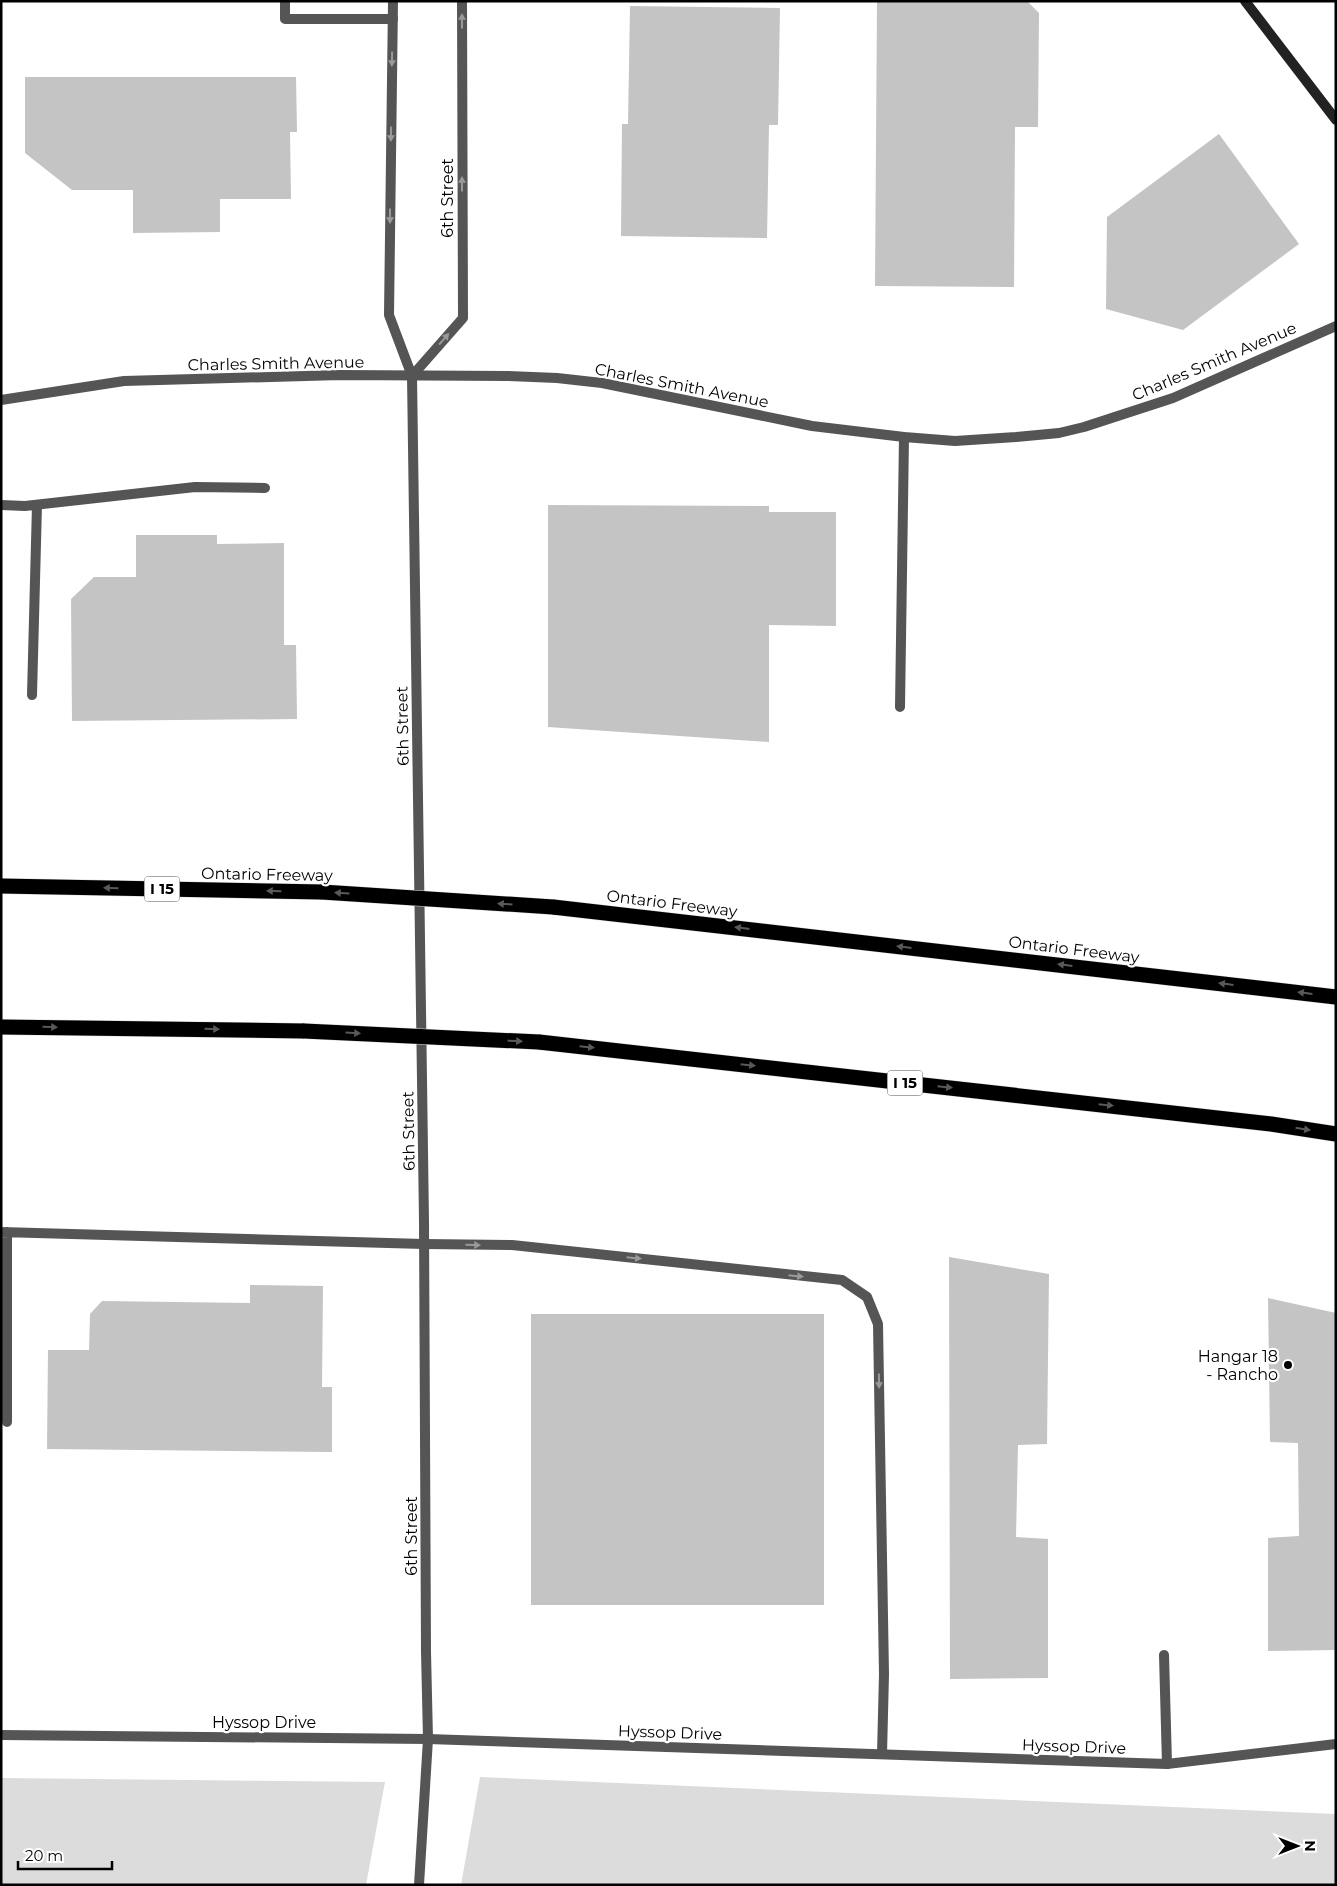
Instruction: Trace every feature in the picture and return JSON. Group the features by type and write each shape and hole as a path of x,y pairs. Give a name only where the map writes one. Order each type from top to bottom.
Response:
{"highway":[{"name":"Ontario Freeway","path":"1,886 322,892 553,907 1336,997"},
{"name":"I 15","path":"1,1027 304,1030 538,1042 1271,1124 1336,1134"}],"main road":[{"path":"1245,1 1336,120"}],"street":[{"path":"285,1 285,20 392,19"},
{"name":"6th Street","path":"392,1 389,315 412,376 424,1244 428,1738 418,1885"},
{"name":"6th Street","path":"412,376 463,318 462,1"},
{"name":"Charles Smith Avenue","path":"1,400 124,381 340,375 508,376 557,378 602,383 812,426 904,438 955,440 1016,438 1084,428 1173,398 1336,326"},
{"path":"900,707 904,438"},
{"path":"1,505 37,504 195,487 265,488"},
{"path":"32,695 37,504"},
{"path":"7,1422 4,1232 512,1245 842,1280 867,1297 878,1324 884,1674 882,1754"},
{"path":"1164,1655 1166,1764"},
{"name":"Hyssop Drive","path":"1,1735 428,1738 1166,1764 1336,1744"}],"shaded area":[{"path":"480,1777 1336,1814 1336,1885 461,1885"},
{"path":"1,1778 385,1782 366,1885 1,1885"}],"building":[{"path":"877,1 1027,1 1039,13 1038,127 1015,127 1014,287 875,286"},
{"path":"630,6 780,8 778,125 769,125 767,238 621,236 622,124 628,124"},
{"path":"25,77 296,77 297,132 290,132 291,199 220,199 220,232 133,233 133,190 72,190 25,153"},
{"path":"1219,134 1299,244 1183,330 1106,309 1107,217"},
{"path":"548,505 769,506 769,512 836,512 836,626 769,625 769,742 548,727"},
{"path":"136,535 217,535 217,544 284,543 284,645 296,645 297,719 72,721 71,599 94,577 136,577"},
{"path":"949,1257 1049,1274 1047,1444 1018,1445 1016,1537 1048,1539 1048,1678 950,1679"},
{"path":"250,1285 323,1286 322,1387 332,1387 332,1452 47,1449 48,1350 89,1350 90,1314 102,1301 250,1303"},
{"path":"1268,1298 1336,1313 1336,1650 1268,1651 1268,1538 1299,1536 1298,1443 1270,1442"},
{"path":"531,1314 824,1314 824,1605 531,1605"}],"place":[{"name":"Hangar 18 - Rancho","path":"1288,1365"}]}
